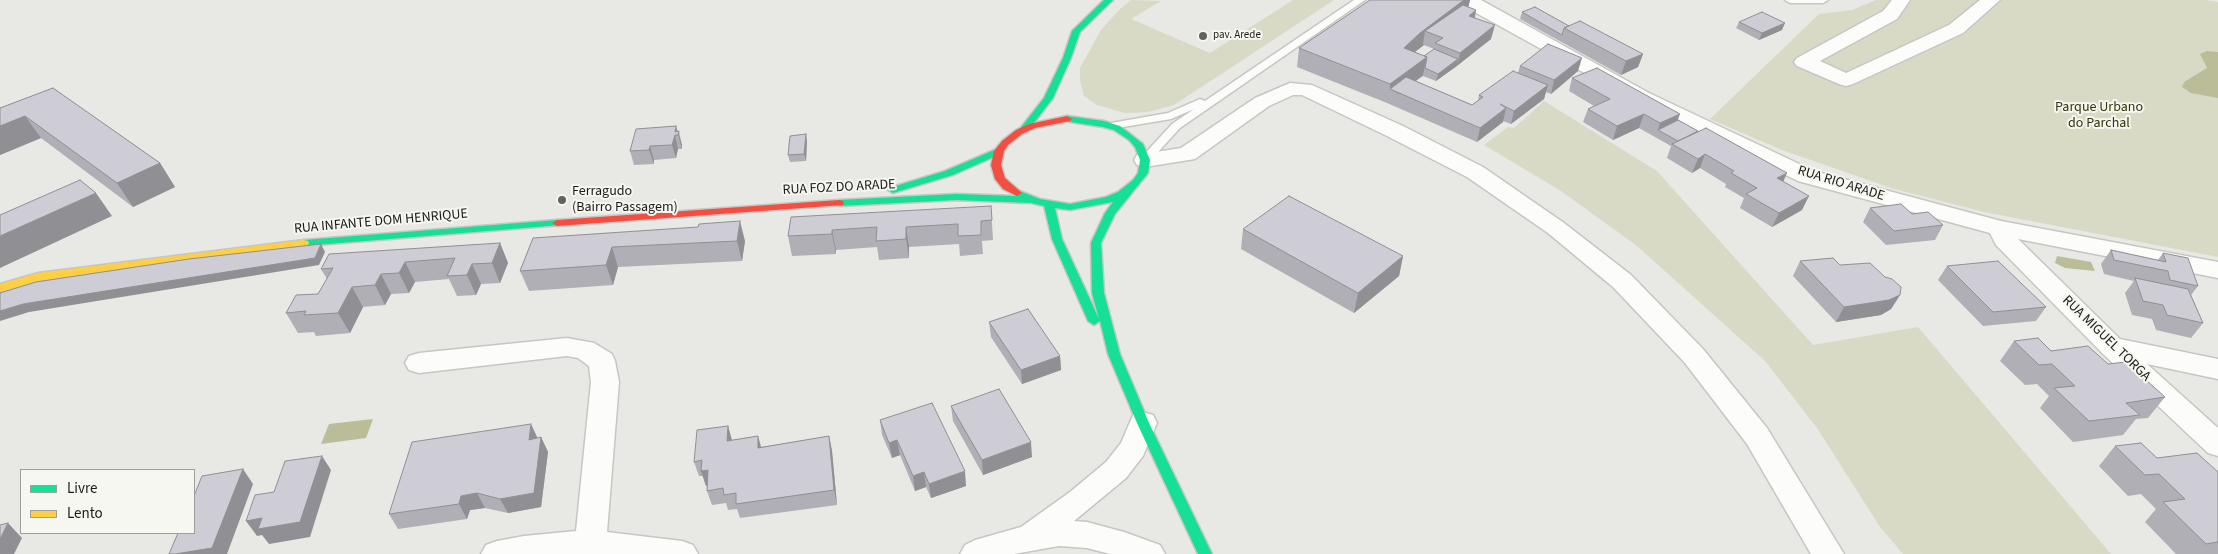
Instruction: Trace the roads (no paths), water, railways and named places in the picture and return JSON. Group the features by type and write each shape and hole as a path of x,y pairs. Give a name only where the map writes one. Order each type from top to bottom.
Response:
{"street":[{"name":"RUA FOZ DO ARADE","path":"1024,130 1048,98 1067,58 1076,31 1109,0"},
{"name":"RUA RIO ARADE","path":"1467,0 1642,97 1806,176 2000,228 2218,270"},
{"path":"1901,0 1890,14 1804,62 1846,80 1956,29 1991,0"},
{"name":"RUA FOZ DO ARADE","path":"1067,58 1067,90"},
{"path":"1144,160 1187,154 1262,102 1290,89 1305,89 1395,131 1475,172 1556,228 1622,281 1694,356 1757,436 1828,554"},
{"path":"1074,106 1084,120"},
{"name":"RUA FOZ DO ARADE","path":"768,207 894,190 949,173 999,151 1009,139 1024,130 1052,121 1084,120 1111,126 1132,138 1140,146 1144,160 1142,173 1137,182 1116,197 1094,204 1049,205 1030,200 1012,191 1000,179 996,165 999,151"},
{"path":"1127,190 1110,213 1096,243 1098,293 1114,354 1143,423 1205,554"},
{"name":"RUA FOZ DO ARADE","path":"768,207 956,197 1030,200"},
{"path":"1049,205 1057,239 1094,321 1114,354"},
{"name":"RUA INFANTE DOM HENRIQUE","path":"0,288 38,277 330,240 768,207"},
{"name":"RUA MIGUEL TORGA","path":"2000,228 2005,240 2112,347 2218,445"},
{"path":"418,363 567,347 585,350 602,361 605,382 590,543"},
{"path":"2112,347 2218,369"},
{"path":"1029,537 1081,500 1116,470 1134,448 1143,423"},
{"path":"976,554 1029,537 1058,533 1087,535 1149,554"},
{"path":"497,554 524,549 590,543 682,554"}],"lane":[{"path":"1144,160 1176,126 1360,0"},
{"path":"1790,0 1823,0"},
{"path":"1111,126 1170,116 1232,87"}],"place":[{"name":"pav. Arede","path":"1203,36"},
{"name":"Ferragudo (Bairro Passagem)","path":"562,200"}],"park label":[{"name":"Parque Urbano do Parchal","path":"2099,116"}]}
